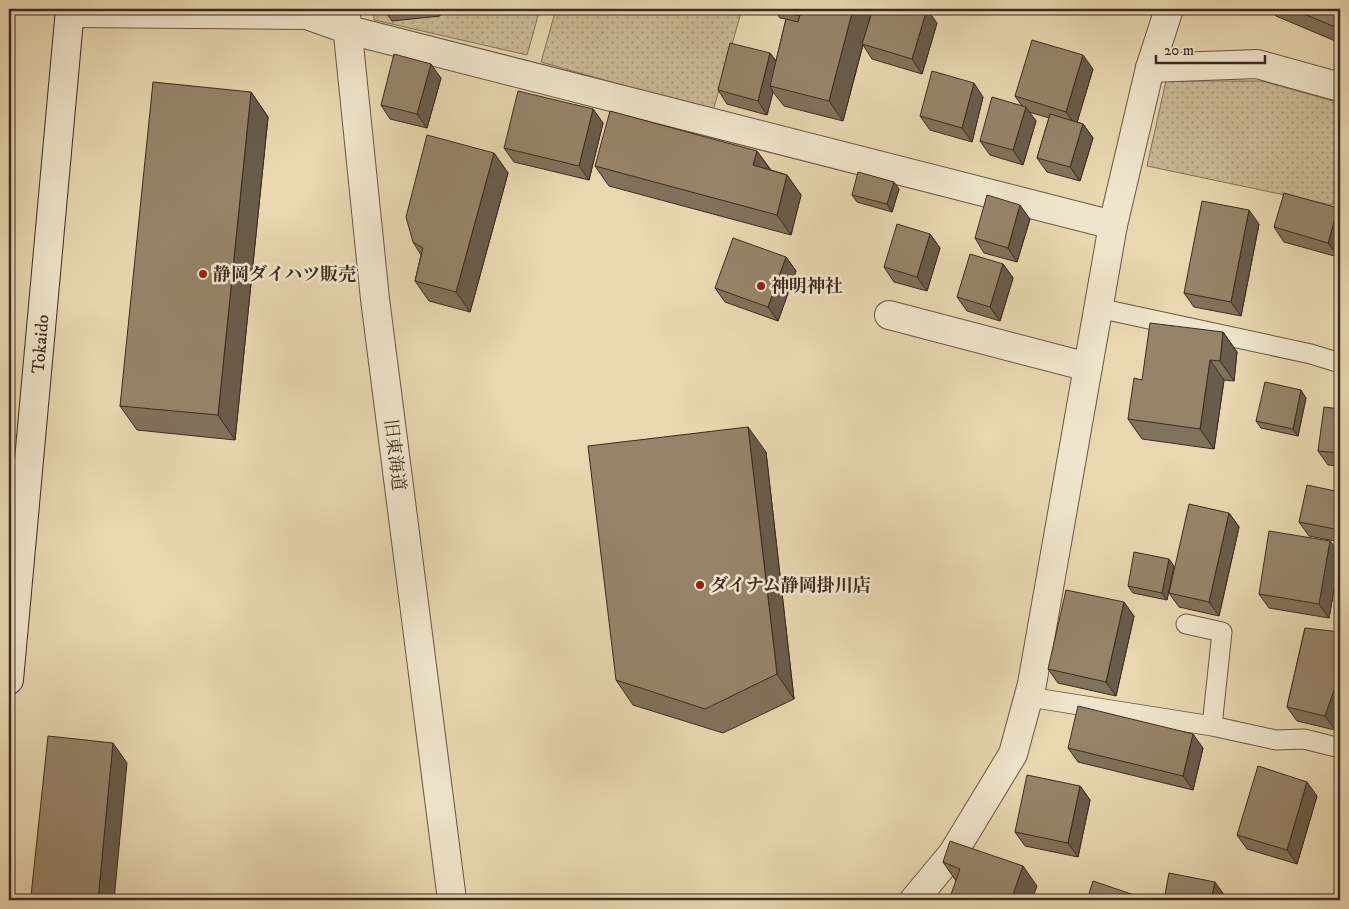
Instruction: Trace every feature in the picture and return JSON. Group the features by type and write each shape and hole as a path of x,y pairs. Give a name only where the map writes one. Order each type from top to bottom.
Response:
{"street":[{"path":"914,900 953,853 1013,754 1029,697 1113,225 1150,68 1169,9"},
{"path":"70,11 307,15 347,20 1113,225"},
{"name":"Tokaido","path":"9,680 70,11"},
{"name":"旧東海道","path":"347,20 375,299 452,900"},
{"path":"1150,68 1256,64 1340,87"},
{"path":"889,315 1088,367"}],"lane":[{"path":"1098,308 1311,354 1340,364"},
{"path":"1186,624 1222,632 1212,726"},
{"path":"1029,697 1212,726 1276,740 1304,739 1340,748"}],"shaded area":[{"path":"373,9 540,9 527,55 374,20"},
{"path":"556,9 742,9 713,111 541,62"},
{"path":"1166,81 1262,81 1340,103 1340,188 1332,205 1147,166"}],"building":[{"path":"775,9 802,9 800,16 775,11"},
{"path":"802,9 853,9 829,101 770,86 786,19 798,22"},
{"path":"873,9 927,9 912,59 862,44"},
{"path":"1292,9 1340,9 1340,29"},
{"path":"1032,40 1083,55 1066,112 1015,96"},
{"path":"730,43 770,53 758,101 718,90"},
{"path":"394,54 431,64 417,114 381,105"},
{"path":"932,71 974,83 962,128 920,116"},
{"name":"静岡ダイハツ販売","path":"153,82 251,92 218,415 120,406"},
{"path":"518,91 593,109 579,166 504,148"},
{"path":"992,97 1026,107 1013,150 980,141"},
{"path":"610,111 757,151 753,165 787,175 777,215 595,166"},
{"path":"1050,114 1083,124 1070,167 1037,158"},
{"path":"427,135 494,153 456,292 415,281 423,248 413,242 406,217"},
{"path":"858,172 894,182 887,204 852,195"},
{"path":"1284,193 1338,208 1328,243 1274,227"},
{"path":"987,195 1020,205 1008,248 975,238"},
{"path":"1202,201 1249,210 1231,302 1184,293"},
{"path":"897,224 930,234 917,277 884,267"},
{"name":"神明神社","path":"733,238 786,257 768,307 715,288"},
{"path":"970,254 1003,264 990,307 957,297"},
{"path":"1150,323 1223,332 1220,361 1210,360 1200,429 1128,419 1134,378 1142,380"},
{"path":"1265,382 1301,390 1293,429 1256,421"},
{"path":"1324,407 1340,409 1340,453 1318,451"},
{"name":"ダイナム静岡掛川店","path":"748,427 777,674 705,709 616,680 588,446"},
{"path":"1307,485 1340,492 1340,530 1299,522"},
{"path":"1189,504 1229,513 1209,602 1169,593"},
{"path":"1269,531 1330,541 1319,604 1259,594"},
{"path":"1134,552 1169,559 1162,593 1128,586"},
{"path":"1066,590 1124,602 1106,682 1048,669"},
{"path":"1305,628 1340,632 1340,673 1325,716 1287,707"},
{"path":"1078,706 1193,734 1183,776 1068,748"},
{"path":"48,736 113,743 98,900 31,896"},
{"path":"1258,766 1307,782 1287,850 1237,835"},
{"path":"1027,775 1080,786 1068,843 1015,832"},
{"path":"950,841 1023,866 1011,900 949,900 960,869 943,862"},
{"path":"1169,873 1215,882 1211,900 1164,900"},
{"path":"1093,881 1146,899 1146,900 1087,900"},
{"path":"27,895 79,900 27,900"}],"place":[{"name":"静岡ダイハツ販売","path":"203,274"},
{"name":"神明神社","path":"761,286"},
{"name":"ダイナム静岡掛川店","path":"700,585"}]}
